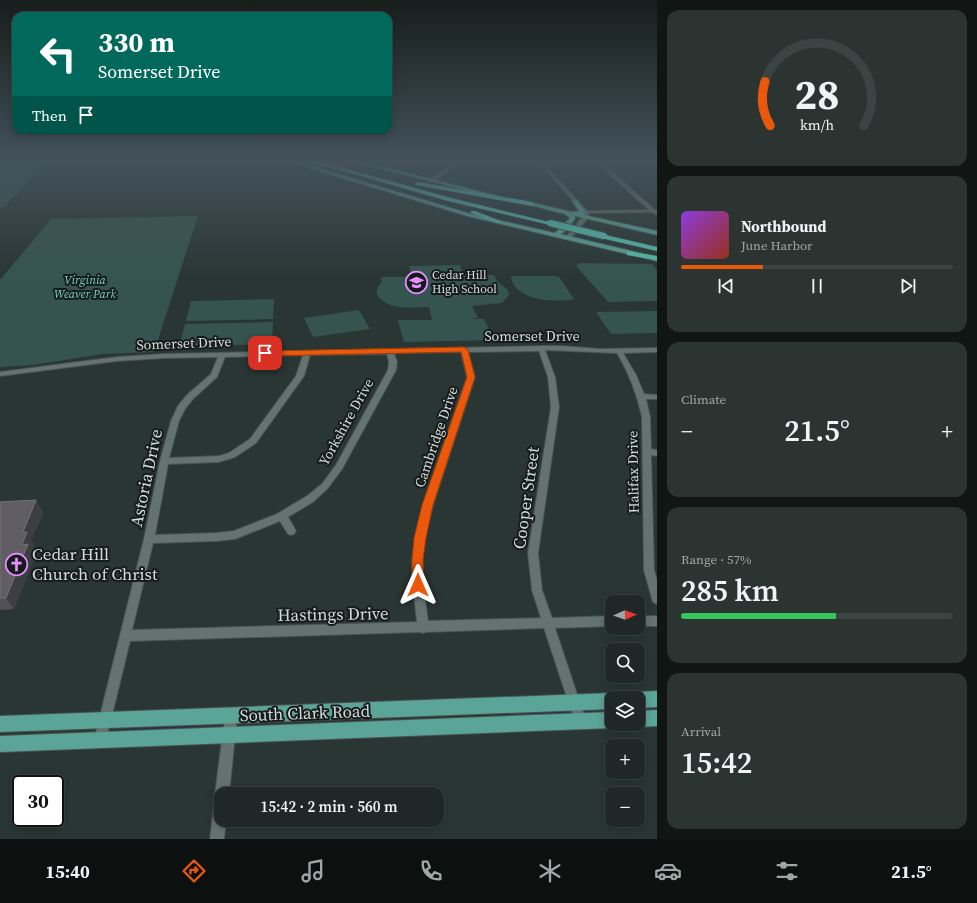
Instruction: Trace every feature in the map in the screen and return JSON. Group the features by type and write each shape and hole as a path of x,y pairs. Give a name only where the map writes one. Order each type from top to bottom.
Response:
{"highway":[{"path":"431,199 500,222"},
{"path":"447,199 550,224 657,243"},
{"path":"473,199 558,220 657,249"},
{"path":"499,199 532,204"},
{"path":"630,253 657,259"}],"main road":[{"path":"418,199 500,222 630,253"},
{"path":"511,199 566,212 586,214 604,221 657,233"},
{"path":"566,212 583,213 575,201"},
{"path":"548,233 562,231 573,217 566,212"},
{"path":"589,243 583,239 583,236 594,223 604,221"},
{"path":"645,700 657,700"},
{"name":"South Clark Road","path":"0,724 231,717 605,701"},
{"path":"645,719 657,718"},
{"name":"South Clark Road","path":"0,744 605,720"}],"street":[{"path":"641,199 656,212"},
{"path":"575,201 586,214"},
{"path":"586,214 656,212"},
{"path":"568,238 586,214"},
{"name":"Somerset Drive","path":"0,374 117,359 223,354 541,348 619,351 657,350"},
{"name":"Cooper Street","path":"541,348 550,369 555,387 555,407 533,553 537,590 546,623 580,721"},
{"name":"Cambridge Drive","path":"423,628 418,585 420,538 428,505 471,377 464,350"},
{"name":"Yorkshire Drive","path":"149,539 235,535 258,527 282,516 310,499 325,486 339,467 392,370 393,362 390,351"},
{"name":"Halifax Drive","path":"619,351 630,369 642,396 646,418 649,570 657,599"},
{"path":"164,461 219,459 232,455 253,441 300,376 308,352"},
{"name":"Astoria Drive","path":"100,740 149,539 164,461 175,421 181,408 214,375 223,354"},
{"path":"642,396 657,397"},
{"path":"646,451 657,453"},
{"path":"282,516 291,531"},
{"name":"Hastings Drive","path":"126,636 605,621"},
{"path":"645,621 657,621"},
{"path":"223,787 231,717"},
{"path":"217,839 218,827"}],"green space":[{"path":"0,199 12,199 5,206 0,208"},
{"name":"Virginia Weaver Park","path":"198,216 154,352 103,354 32,365 0,367 0,280 51,219"},
{"path":"580,263 652,264 657,270 657,301 608,302 576,266"},
{"path":"460,265 464,276 494,275 497,281 508,290 509,295 502,303 472,306 478,318 467,319 484,319 494,340 404,342 398,320 432,320 429,307 402,307 388,304 383,301 378,296 377,292 378,287 382,282 381,277 412,277 409,266"},
{"path":"511,276 559,277 574,299 557,301 527,295 519,291"},
{"path":"274,299 273,319 186,321 191,301"},
{"path":"359,310 370,329 313,337 304,318"},
{"path":"657,311 657,333 611,334 596,312"},
{"path":"273,322 272,344 179,347 185,324"}],"building":[{"path":"36,500 23,532 27,532 22,545 28,544 6,598 0,598 0,563 2,559 0,559 0,502"}],"place":[{"name":"Cedar Hill High School","path":"417,282"},
{"name":"Cedar Hill Church of Christ","path":"16,564"}],"route":[{"path":"265,353 464,350 471,377 428,505 420,538 418,585"}]}
